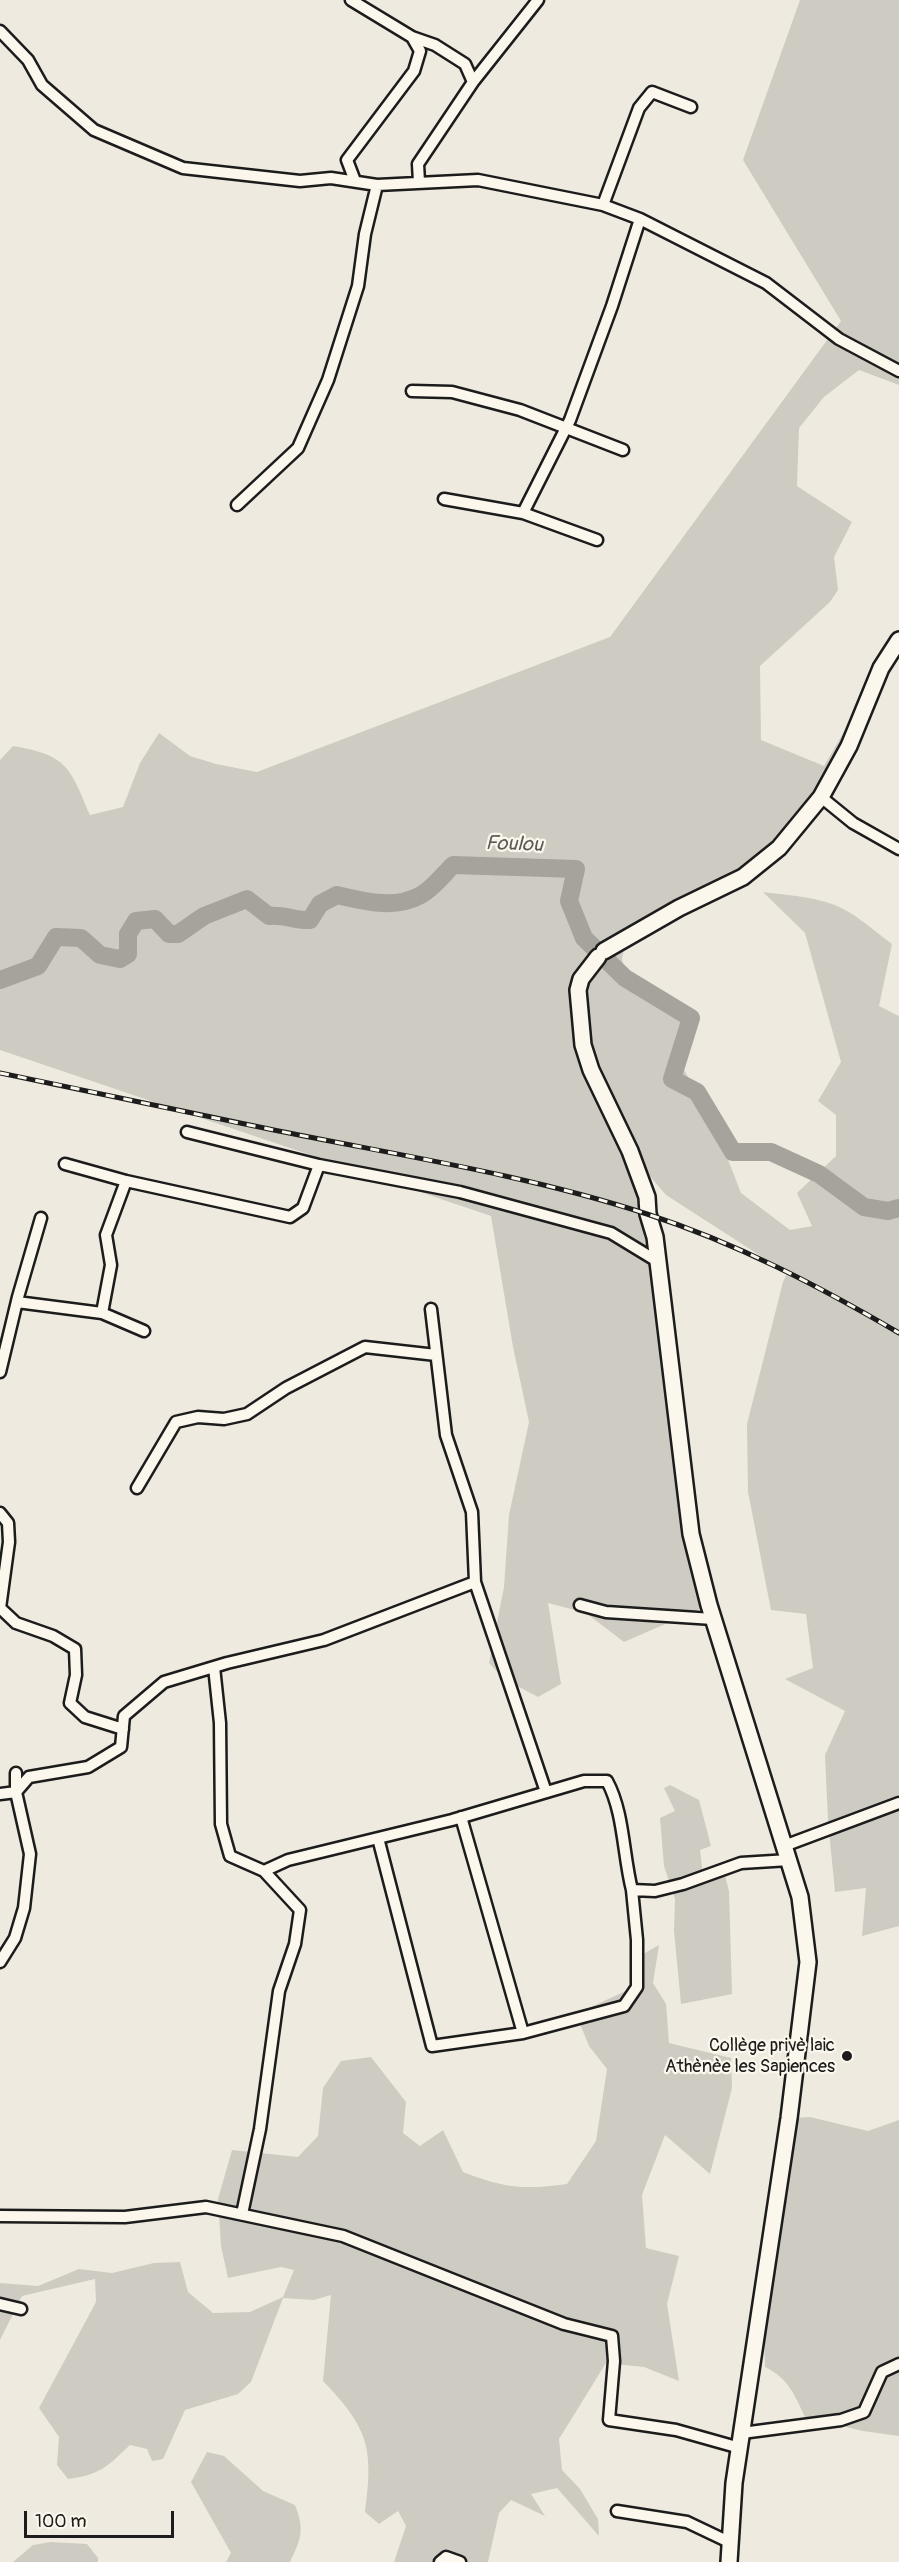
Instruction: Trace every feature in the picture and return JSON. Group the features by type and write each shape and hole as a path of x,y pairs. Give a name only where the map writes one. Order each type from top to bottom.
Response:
{"street":[{"path":"351,0 412,37 435,45 465,64 473,82"},
{"path":"419,182 418,164 473,82 538,0"},
{"path":"0,31 28,60 42,85 94,130 183,168 300,181 331,178 377,185 478,180 603,205 640,219 766,283 839,339 899,371"},
{"path":"355,182 347,160 414,71 420,51 412,37"},
{"path":"603,205 639,108 652,92 691,107"},
{"path":"237,506 298,448 328,380 358,286 365,234 377,185"},
{"path":"523,513 566,428 612,306 640,219"},
{"path":"412,391 452,392 519,410 623,450"},
{"path":"444,500 523,513 597,540"},
{"path":"729,2562 729,2542 740,2448 794,2079 808,1962 801,1897 713,1619 691,1534 647,1197 630,1151 591,1071 583,1045 578,990 581,979 601,954 678,908 743,878 779,848 821,797 849,746 881,668 899,640"},
{"path":"821,797 853,824 899,849"},
{"path":"187,1132 319,1165 460,1192 611,1233 657,1261"},
{"path":"64,1164 126,1181 290,1217 303,1208 319,1165"},
{"path":"102,1313 111,1265 106,1235 126,1181"},
{"path":"0,1372 16,1302 41,1218"},
{"path":"16,1302 102,1313 144,1331"},
{"path":"431,1309 446,1435 472,1512 475,1582 546,1792"},
{"path":"137,1488 176,1422 198,1417 224,1419 247,1414 286,1388 365,1347 436,1355"},
{"path":"0,1513 8,1523 9,1542 0,1608 16,1623 53,1636 75,1649 76,1675 70,1703 85,1718 123,1729"},
{"path":"0,1794 16,1791 29,1777 88,1767 122,1747 124,1716 164,1682 214,1666 324,1640 475,1582"},
{"path":"580,1605 606,1612 713,1619"},
{"path":"214,1666 220,1724 221,1824 230,1856 264,1871 300,1911 295,1944 279,1991 260,2129 242,2214"},
{"path":"0,1962 15,1938 24,1908 30,1854 16,1791 16,1773"},
{"path":"264,1871 288,1860 461,1817 584,1781 607,1781 617,1799 625,1860 632,1890 637,1940 638,1987 624,2006 523,2033 432,2046 378,1838"},
{"path":"632,1890 655,1891 683,1884 741,1863 786,1853 899,1803"},
{"path":"461,1817 523,2033"},
{"path":"0,2216 125,2217 206,2206 344,2236 564,2324 612,2336 614,2361 609,2420 676,2430 740,2448"},
{"path":"0,2304 21,2309"},
{"path":"742,2433 841,2420 864,2412 882,2372 899,2364"},
{"path":"617,2511 687,2522 729,2542"},
{"path":"440,2562 446,2557 460,2562"}],"shaded area":[{"path":"800,0 899,0 899,385 859,370 824,397 799,428 797,486 852,522 834,557 838,590 830,602 760,666 761,740 824,766 881,668 849,746 779,848 627,938 622,958 625,978 691,1018 690,1041 684,1070 733,1152 727,1157 741,1193 790,1230 812,1226 797,1193 836,1156 836,1115 818,1101 841,1062 805,933 763,892 813,899 838,906 892,944 879,1006 899,1016 899,1926 862,1936 866,1888 835,1892 828,1821 825,1755 845,1711 785,1679 813,1668 806,1614 771,1610 748,1492 747,1424 787,1273 666,1195 630,1153 709,1605 624,1642 586,1613 548,1603 561,1684 538,1697 504,1679 489,1663 504,1587 509,1515 529,1422 513,1347 491,1216 0,1050 0,760 13,746 45,754 65,766 90,815 123,807 140,763 159,733 190,756 257,772 610,637 841,321 743,160"},
{"path":"670,1785 699,1800 711,1846 700,1850 703,1875 724,1872 729,1891 732,1994 681,2004 674,1931 675,1899 664,1866 660,1818 675,1811 664,1788"},
{"path":"659,1945 653,1983 666,2004 669,2043 731,2058 732,2088 710,2174 665,2135 642,2195 646,2248 679,2256 667,2304 679,2381 644,2367 606,2363 559,2439 562,2470 580,2489 598,2519 599,2536 557,2488 531,2494 545,2516 511,2500 499,2513 488,2562 394,2562 406,2526 398,2511 379,2524 365,2512 369,2471 364,2440 350,2412 323,2381 331,2295 314,2300 283,2298 251,2382 238,2394 185,2410 163,2459 152,2461 147,2449 130,2445 116,2459 96,2472 68,2479 57,2465 59,2437 39,2408 96,2302 95,2279 22,2296 0,2340 0,2283 38,2286 79,2269 112,2273 154,2263 180,2262 188,2292 213,2313 250,2312 283,2297 294,2270 281,2267 228,2278 221,2246 218,2199 232,2150 298,2157 318,2136 323,2088 341,2061 371,2057 406,2102 403,2133 420,2146 443,2130 463,2172 514,2186 538,2187 567,2184 596,2141 607,2069 589,2046 576,2014 630,1989 636,1958"},
{"path":"810,2117 868,2131 899,2120 899,2436 863,2431 805,2417 794,2394 785,2382 765,2367 763,2297 789,2118"},
{"path":"207,2452 224,2456 263,2491 295,2505 301,2528 297,2547 290,2562 226,2562 231,2553 191,2482"},
{"path":"51,2542 87,2544 98,2558 98,2562 13,2562 33,2545"}],"waterway":[{"name":"Foulou","path":"0,980 38,966 56,937 81,938 100,955 120,959 128,954 128,934 136,921 155,919 169,934 178,934 204,916 247,899 269,916 310,920 320,904 337,895 379,903 411,900 430,889 453,865 576,869 569,901 584,938 625,978 691,1018 672,1079 697,1092 733,1152 771,1152 819,1174 864,1207 888,1211 899,1208"}],"railway":[{"path":"0,1073 460,1166 601,1200 647,1214 745,1252 808,1282 899,1333"}],"place":[{"name":"Collège privè laic Athènèe les Sapiences","path":"847,2056"}]}
